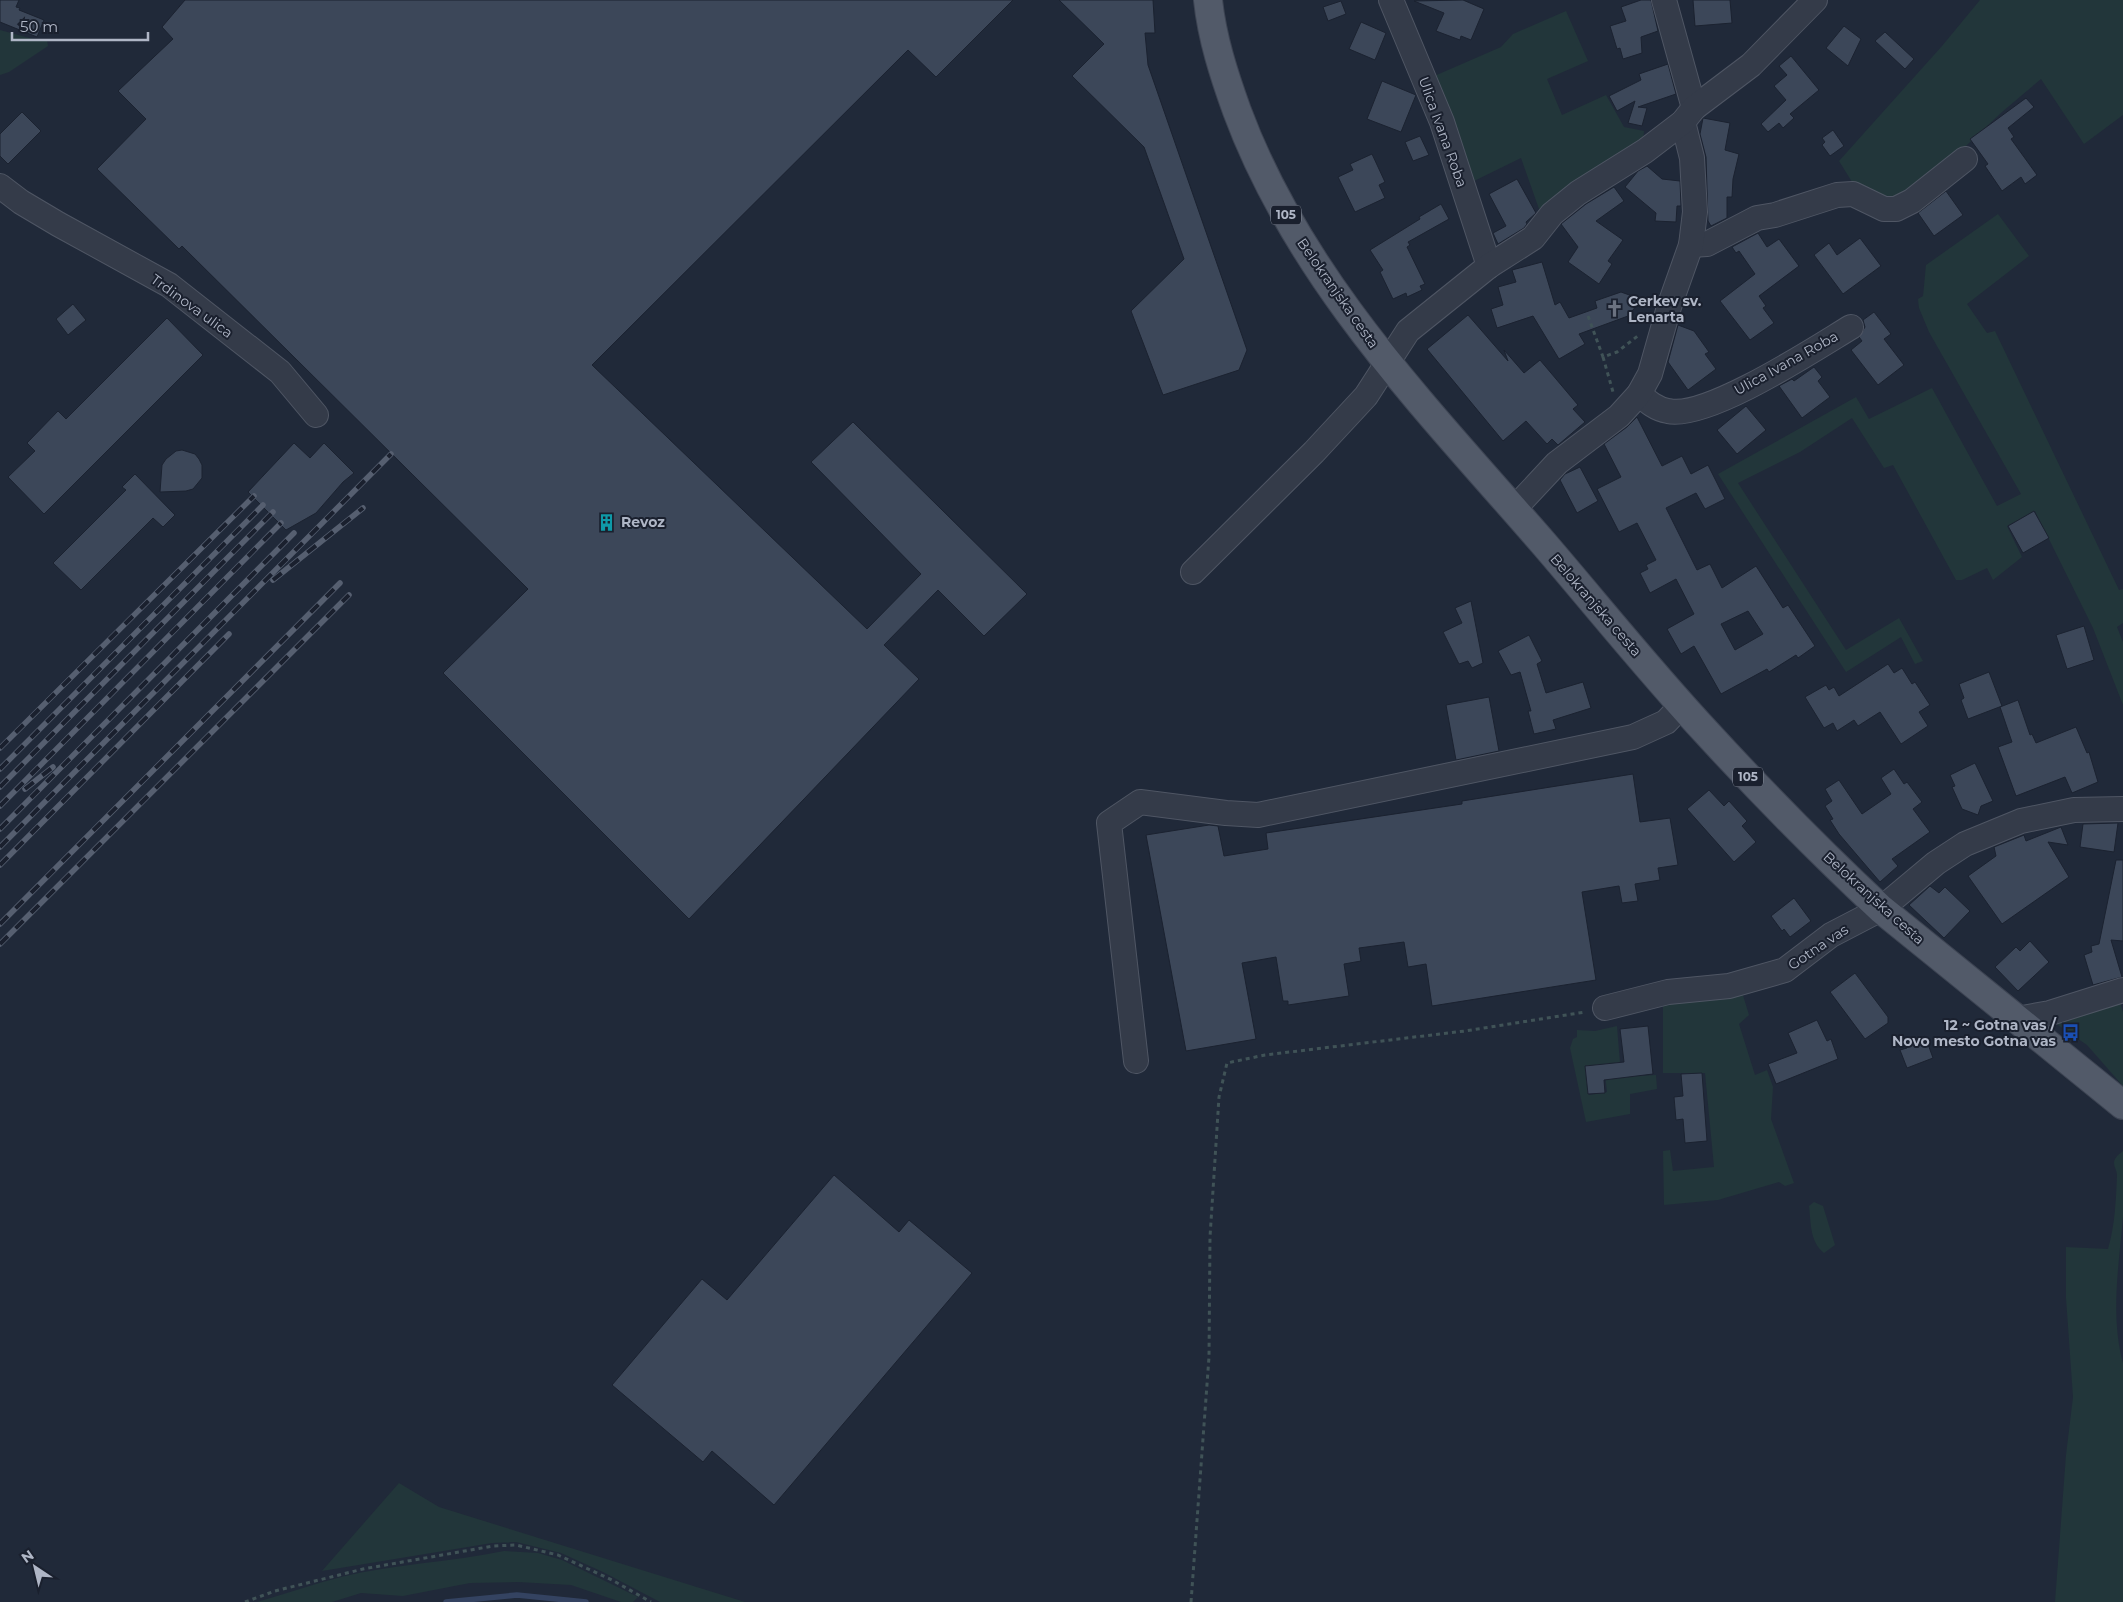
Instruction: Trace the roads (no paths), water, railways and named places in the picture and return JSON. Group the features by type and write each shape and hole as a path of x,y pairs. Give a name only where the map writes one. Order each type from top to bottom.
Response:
{"main road":[{"name":"Belokranjska cesta","path":"1208,0 1210,18 1225,78 1253,152 1300,242 1344,306 1419,402 1514,509 1705,732 1783,812 1881,909 2123,1105"}],"street":[{"name":"Ulica Ivana Roba","path":"1391,0 1442,122 1489,266"},
{"path":"1514,509 1557,463 1619,416 1639,394 1650,374 1669,307 1691,245 1696,212 1688,115 1664,0"},
{"path":"1193,572 1314,452 1366,396 1408,331 1489,266 1533,238 1552,214 1578,192 1645,151 1751,64 1815,0"},
{"path":"1691,245 1707,244 1757,218 1775,215 1837,195 1853,194 1884,209 1896,209 1912,201 1965,159"},
{"name":"Trdinova ulica","path":"0,186 21,202 58,224 169,285 280,372 316,415"},
{"name":"Ulica Ivana Roba","path":"1639,394 1653,406 1669,412 1692,411 1750,386 1851,327"},
{"path":"1136,1061 1109,823 1124,812 1140,802 1226,813 1258,815 1633,737 1666,722 1682,705"},
{"name":"Gotna vas","path":"1605,1008 1668,992 1729,986 1785,970 1831,935 1881,909 1936,862 1965,844 2021,821 2074,810 2123,809"},
{"path":"2016,1019 2050,1013 2123,990"}],"waterway":[{"path":"446,1602 517,1595 586,1602"}],"railway":[{"path":"0,847 391,454"},
{"path":"0,748 254,496"},
{"path":"0,769 263,505"},
{"path":"273,580 363,508"},
{"path":"0,787 273,512"},
{"path":"0,806 281,523"},
{"path":"0,829 294,533"},
{"path":"0,924 340,583"},
{"path":"0,944 349,595"},
{"path":"0,865 229,634"},
{"path":"25,789 53,767"}],"place":[{"name":"Cerkev sv. Lenarta","path":"1614,309"},
{"name":"Revoz","path":"607,522"},
{"name":"12 ~ Gotna vas / Novo mesto Gotna vas","path":"2070,1033"}]}
